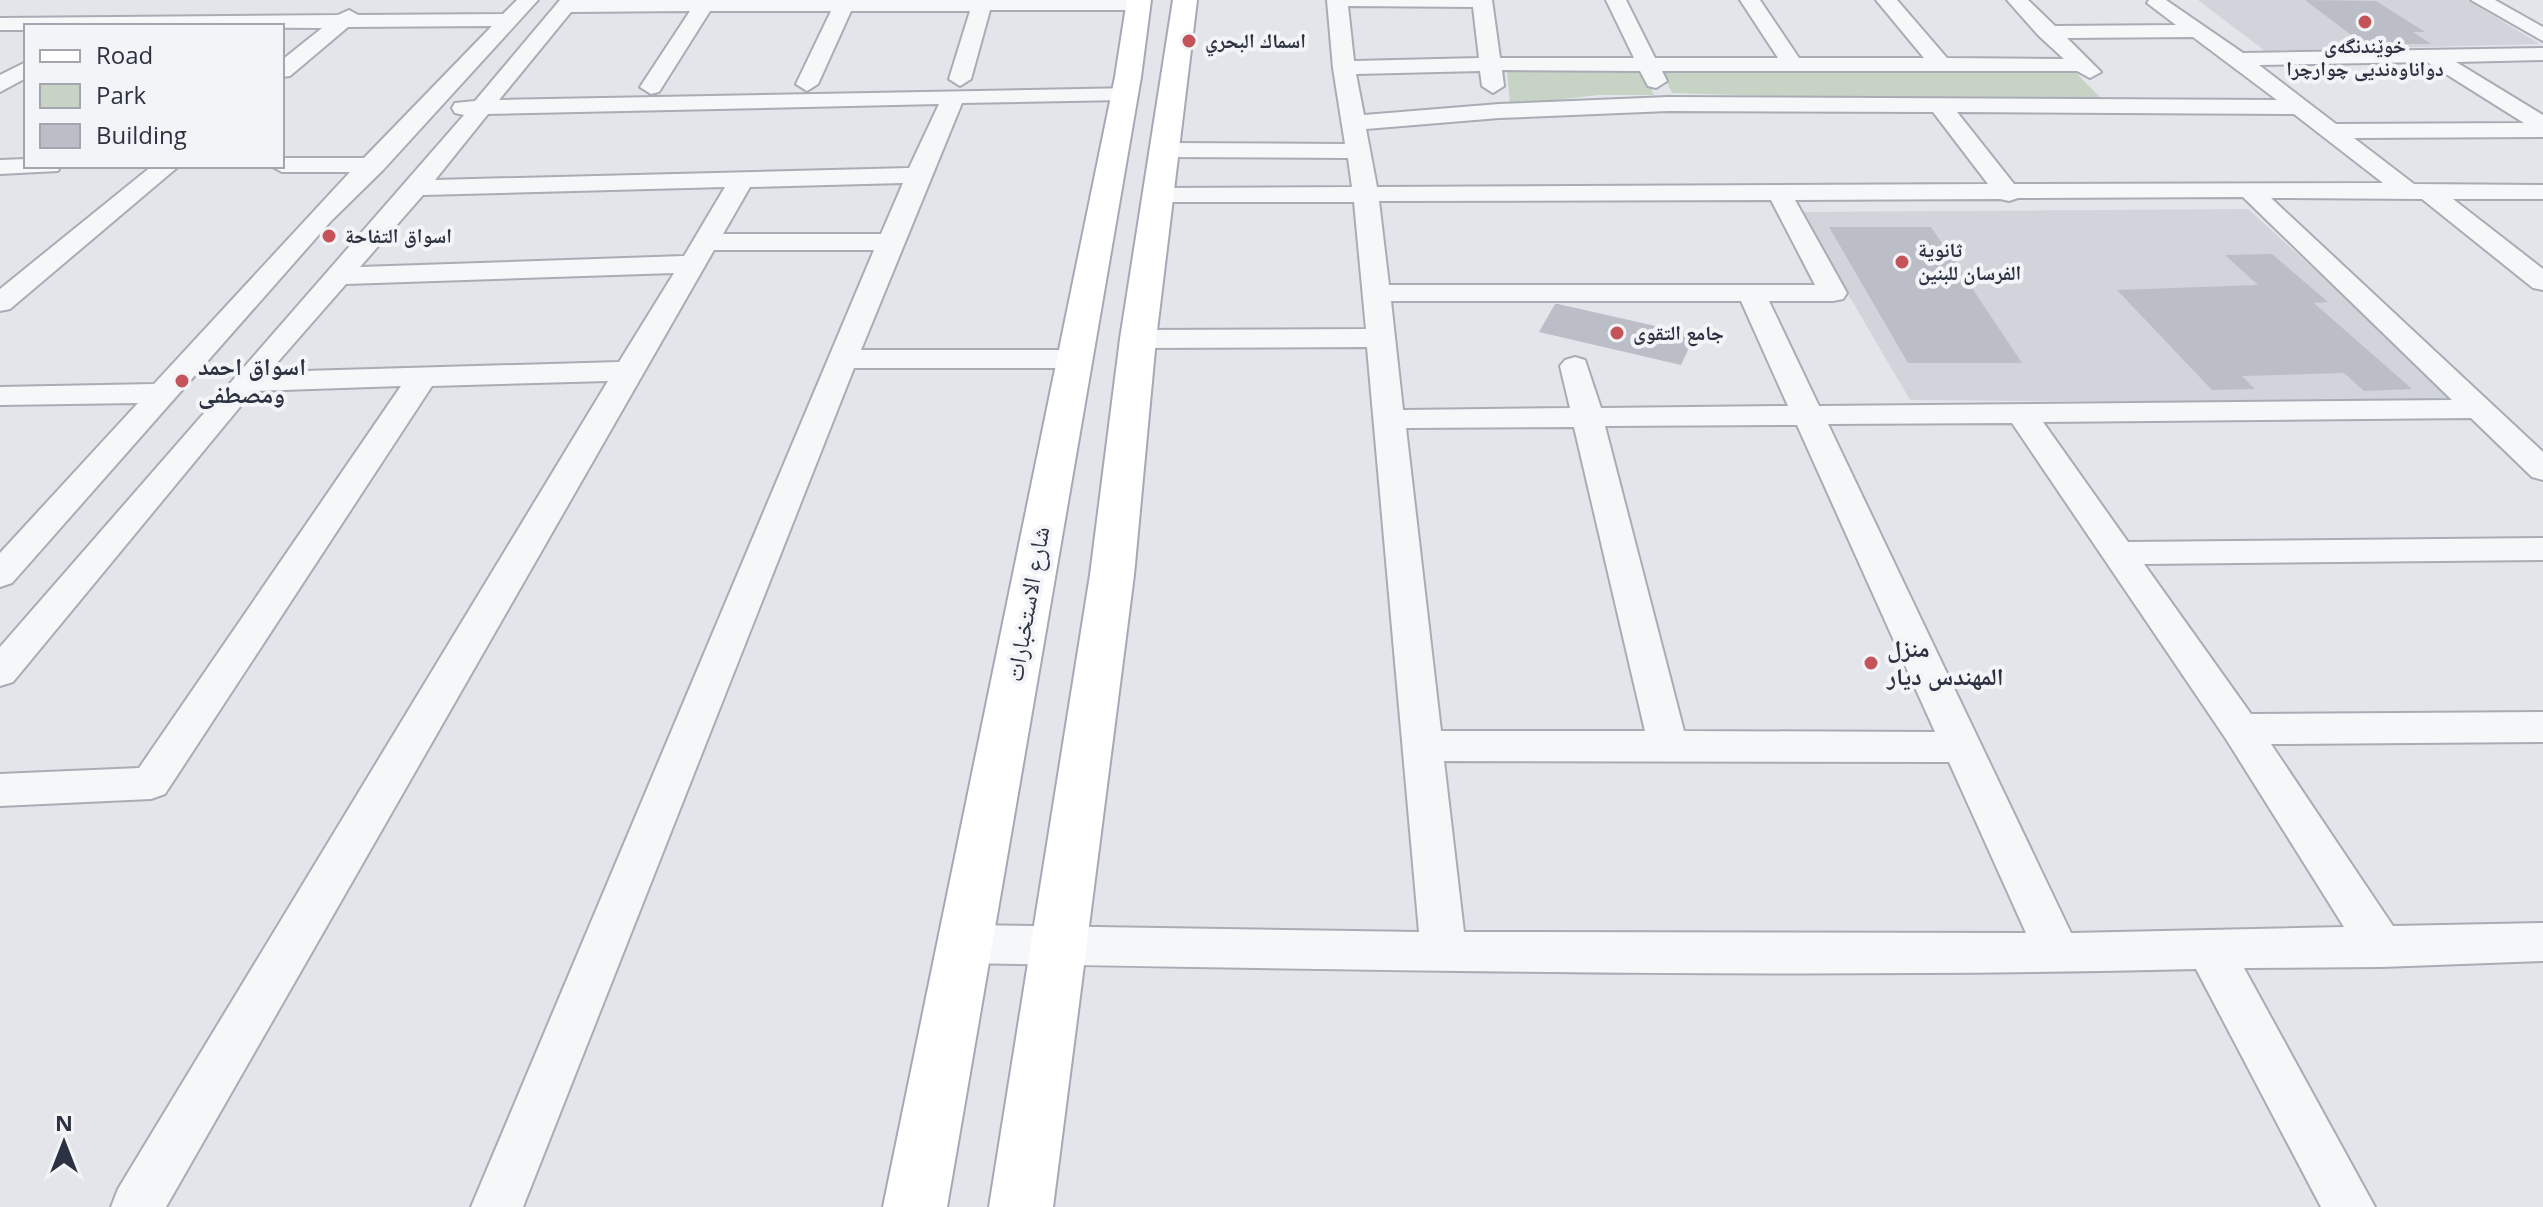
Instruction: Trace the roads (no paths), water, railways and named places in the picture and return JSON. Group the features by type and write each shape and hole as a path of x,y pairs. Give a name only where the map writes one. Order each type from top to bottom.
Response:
{"main road":[{"path":"1021,1207 1112,575 1138,339 1185,0"},
{"name":"شارع الاستخبارات","path":"915,1207 1139,2"}],"street":[{"path":"0,17 14,0"},
{"path":"95,24 132,0"},
{"path":"220,24 253,0"},
{"path":"284,69 369,0"},
{"path":"1444,952 1366,195 1344,68 1337,0 1482,0 1488,64 1499,111"},
{"path":"1616,0 1668,104"},
{"path":"1750,0 1793,65"},
{"path":"1886,0 1942,66"},
{"path":"2017,0 2123,107"},
{"path":"2135,31 2158,1 2332,131 2543,282"},
{"path":"497,1207 918,175 957,87 982,2"},
{"path":"0,672 244,382 416,188 567,3 704,6 1139,2"},
{"path":"2492,2 2543,35"},
{"path":"807,84 844,5"},
{"path":"651,87 704,6"},
{"path":"220,24 343,21 518,10"},
{"path":"2,572 322,216 374,165 518,10"},
{"path":"0,24 24,24"},
{"path":"2046,32 2197,31"},
{"path":"2238,59 2543,54"},
{"path":"2432,56 2543,128"},
{"path":"1344,68 1488,64 2083,65"},
{"path":"0,85 24,69"},
{"path":"486,99 651,87 807,84 957,87"},
{"path":"434,101 1126,85"},
{"path":"1353,123 1499,111 1668,104 1942,108 2302,107"},
{"path":"1942,108 2009,194"},
{"path":"2332,131 2543,128"},
{"path":"1164,150 1359,151"},
{"path":"284,165 374,165"},
{"path":"0,303 165,168"},
{"path":"416,188 918,175"},
{"path":"137,1207 742,180"},
{"path":"2249,190 2543,470"},
{"path":"1158,195 2009,194 2249,190 2543,192"},
{"path":"1377,293 1833,293 1780,194"},
{"path":"338,276 893,242"},
{"path":"1751,293 2058,953"},
{"path":"1138,339 1381,338"},
{"path":"845,359 1073,359"},
{"path":"1575,366 1668,746"},
{"path":"244,382 629,371"},
{"path":"0,790 151,783 423,376"},
{"path":"0,396 160,393"},
{"path":"1389,419 2479,409"},
{"path":"2022,414 2240,729 2382,948"},
{"path":"2118,553 2543,549"},
{"path":"2240,729 2543,727"},
{"path":"1423,746 1963,747"},
{"path":"965,944 1444,952 2058,953 2539,948"},
{"path":"2210,951 2349,1207"}],"place":[{"name":"خوێندنگەی دواناوەندیی چوارچرا","path":"2365,22"},
{"name":"اسماك البحري","path":"1189,41"},
{"name":"اسواق التفاحة","path":"329,236"},
{"name":"ثانوية الفرسان للبنين","path":"1902,262"},
{"name":"جامع التقوى","path":"1617,333"},
{"name":"اسواق احمد ومصطفى","path":"182,381"},
{"name":"منزل المهندس ديار","path":"1871,663"}]}
